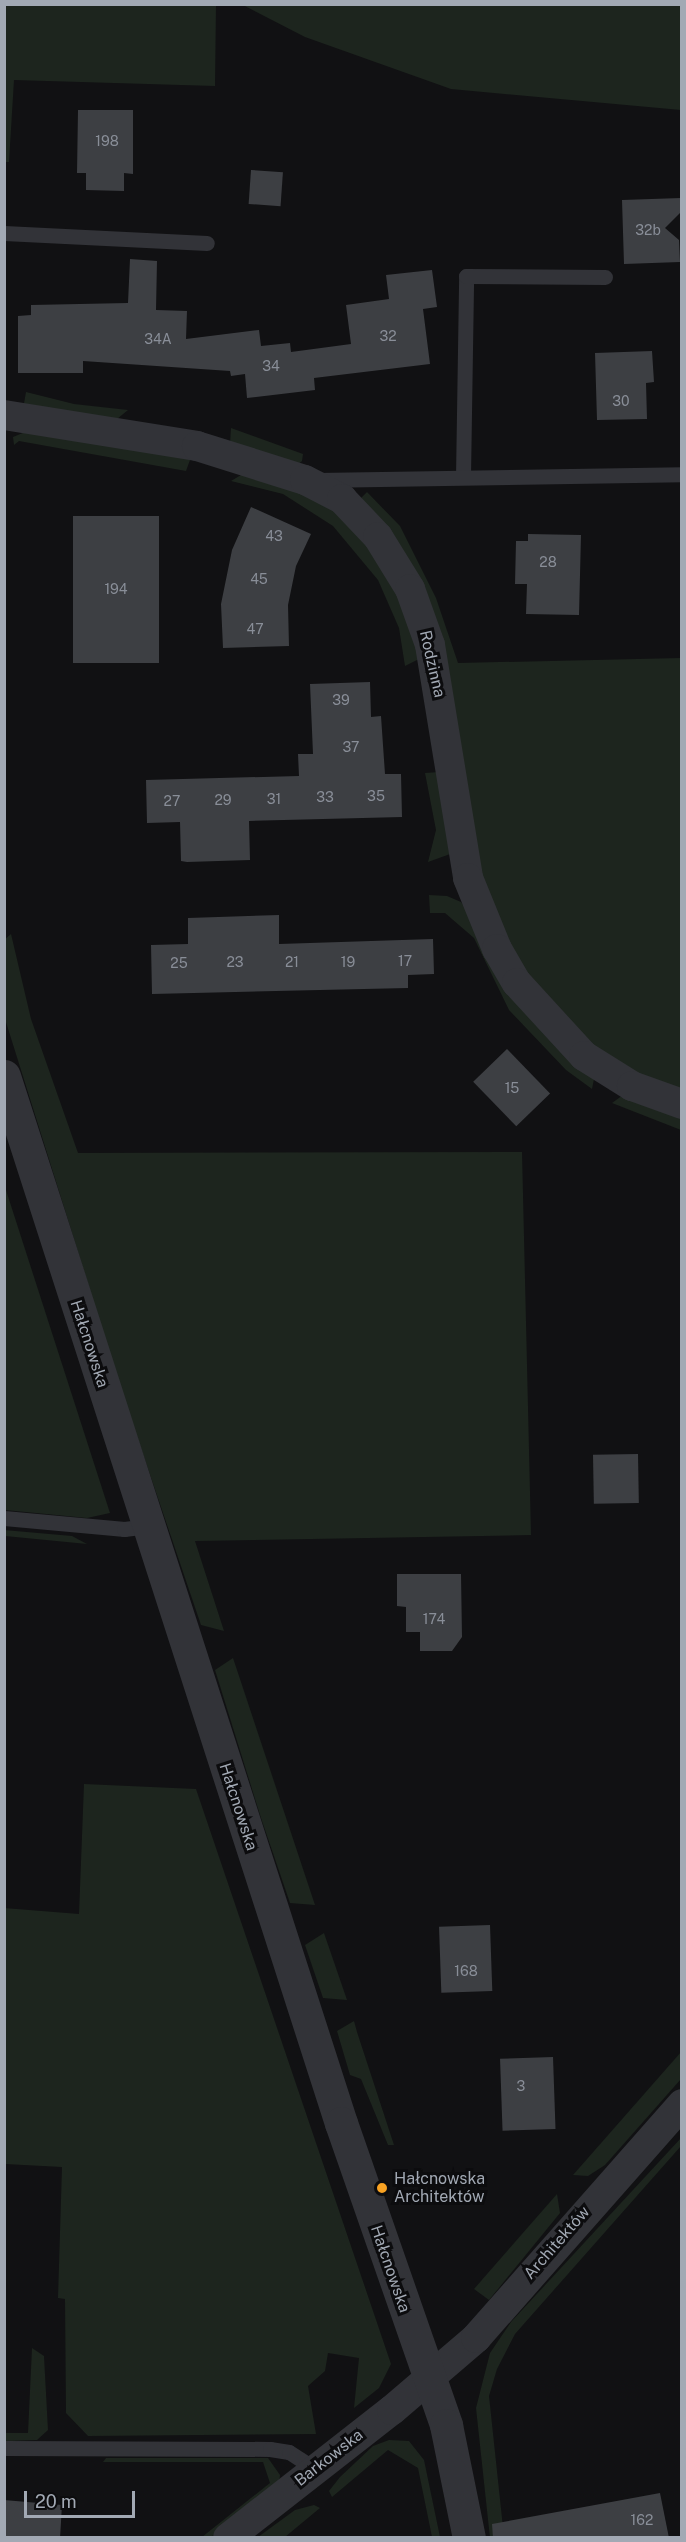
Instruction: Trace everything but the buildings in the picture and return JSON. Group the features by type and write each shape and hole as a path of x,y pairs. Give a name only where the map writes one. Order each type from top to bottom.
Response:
{"street":[{"name":"Rodzinna","path":"4,415 197,446 305,480 342,499 378,537 410,589 430,645 468,878 497,949 517,983 560,1031 608,1074 681,1104"},
{"name":"Hałcnowska","path":"4,1076 337,2112 454,2453 469,2538"},
{"name":"Architektów","path":"429,2378 476,2338 681,2104"},
{"name":"Barkowska","path":"228,2538 429,2378"}],"lane":[{"path":"4,233 207,243"},
{"path":"463,477 466,276 605,278"},
{"path":"305,480 681,474"},
{"path":"4,1518 124,1529 147,1526"},
{"path":"4,2448 270,2449 289,2452 314,2468"}],"shaded area":[{"path":"4,5 216,5 215,86 14,80 9,162 5,162"},
{"path":"243,5 681,5 681,110 451,89 305,37"},
{"path":"26,392 74,404 128,410 111,424 23,409"},
{"path":"231,428 303,454 302,461 296,466 230,444"},
{"path":"30,430 185,455 190,460 186,471 19,441 14,445 13,437"},
{"path":"246,472 292,488 342,515 365,539 403,596 419,659 405,666 399,628 378,580 333,526 283,494 231,481"},
{"path":"367,492 400,526 436,598 458,663 681,658 681,1093 607,1059 554,1010 513,953 483,882 452,710 357,502"},
{"path":"439,772 453,853 428,862 436,830 425,773"},
{"path":"429,895 447,896 461,902 594,1079 592,1089 566,1070 509,1010 474,938 445,913 430,913"},
{"path":"11,934 31,1019 78,1153 522,1152 531,1535 195,1541 224,1631 201,1625 122,1392 5,1019 4,940"},
{"path":"623,1095 681,1117 681,1130 612,1103"},
{"path":"5,1187 110,1513 87,1518 5,1510"},
{"path":"4,1530 72,1536 87,1544 5,1536"},
{"path":"233,1658 315,1905 290,1903 261,1818 215,1670"},
{"path":"84,1784 196,1789 391,2364 379,2388 354,2408 359,2358 328,2353 325,2371 308,2386 316,2434 88,2436 66,2413 65,2299 58,2298 62,2167 5,2164 4,1908 79,1914"},
{"path":"324,1933 347,2000 323,1998 305,1945"},
{"path":"354,2021 394,2145 388,2145 361,2079 350,2075 337,2031"},
{"path":"681,2052 681,2079 605,2165 588,2176 573,2175"},
{"path":"681,2138 681,2146 515,2334 497,2369 489,2396 504,2537 490,2538 476,2408 490,2353 511,2322"},
{"path":"557,2194 560,2213 489,2300 474,2289"},
{"path":"32,2348 44,2356 48,2430 37,2440 5,2441 5,2433 28,2433"},
{"path":"389,2440 409,2441 424,2460 440,2537 432,2537 418,2468 388,2450 332,2497 329,2491 340,2477 373,2446"},
{"path":"106,2458 268,2458 280,2475 279,2483 211,2537 202,2537 270,2483 263,2462 103,2462"},
{"path":"314,2505 320,2508 285,2537 258,2537 295,2510"}],"place":[{"name":"Hałcnowska Architektów","path":"382,2188"}]}
